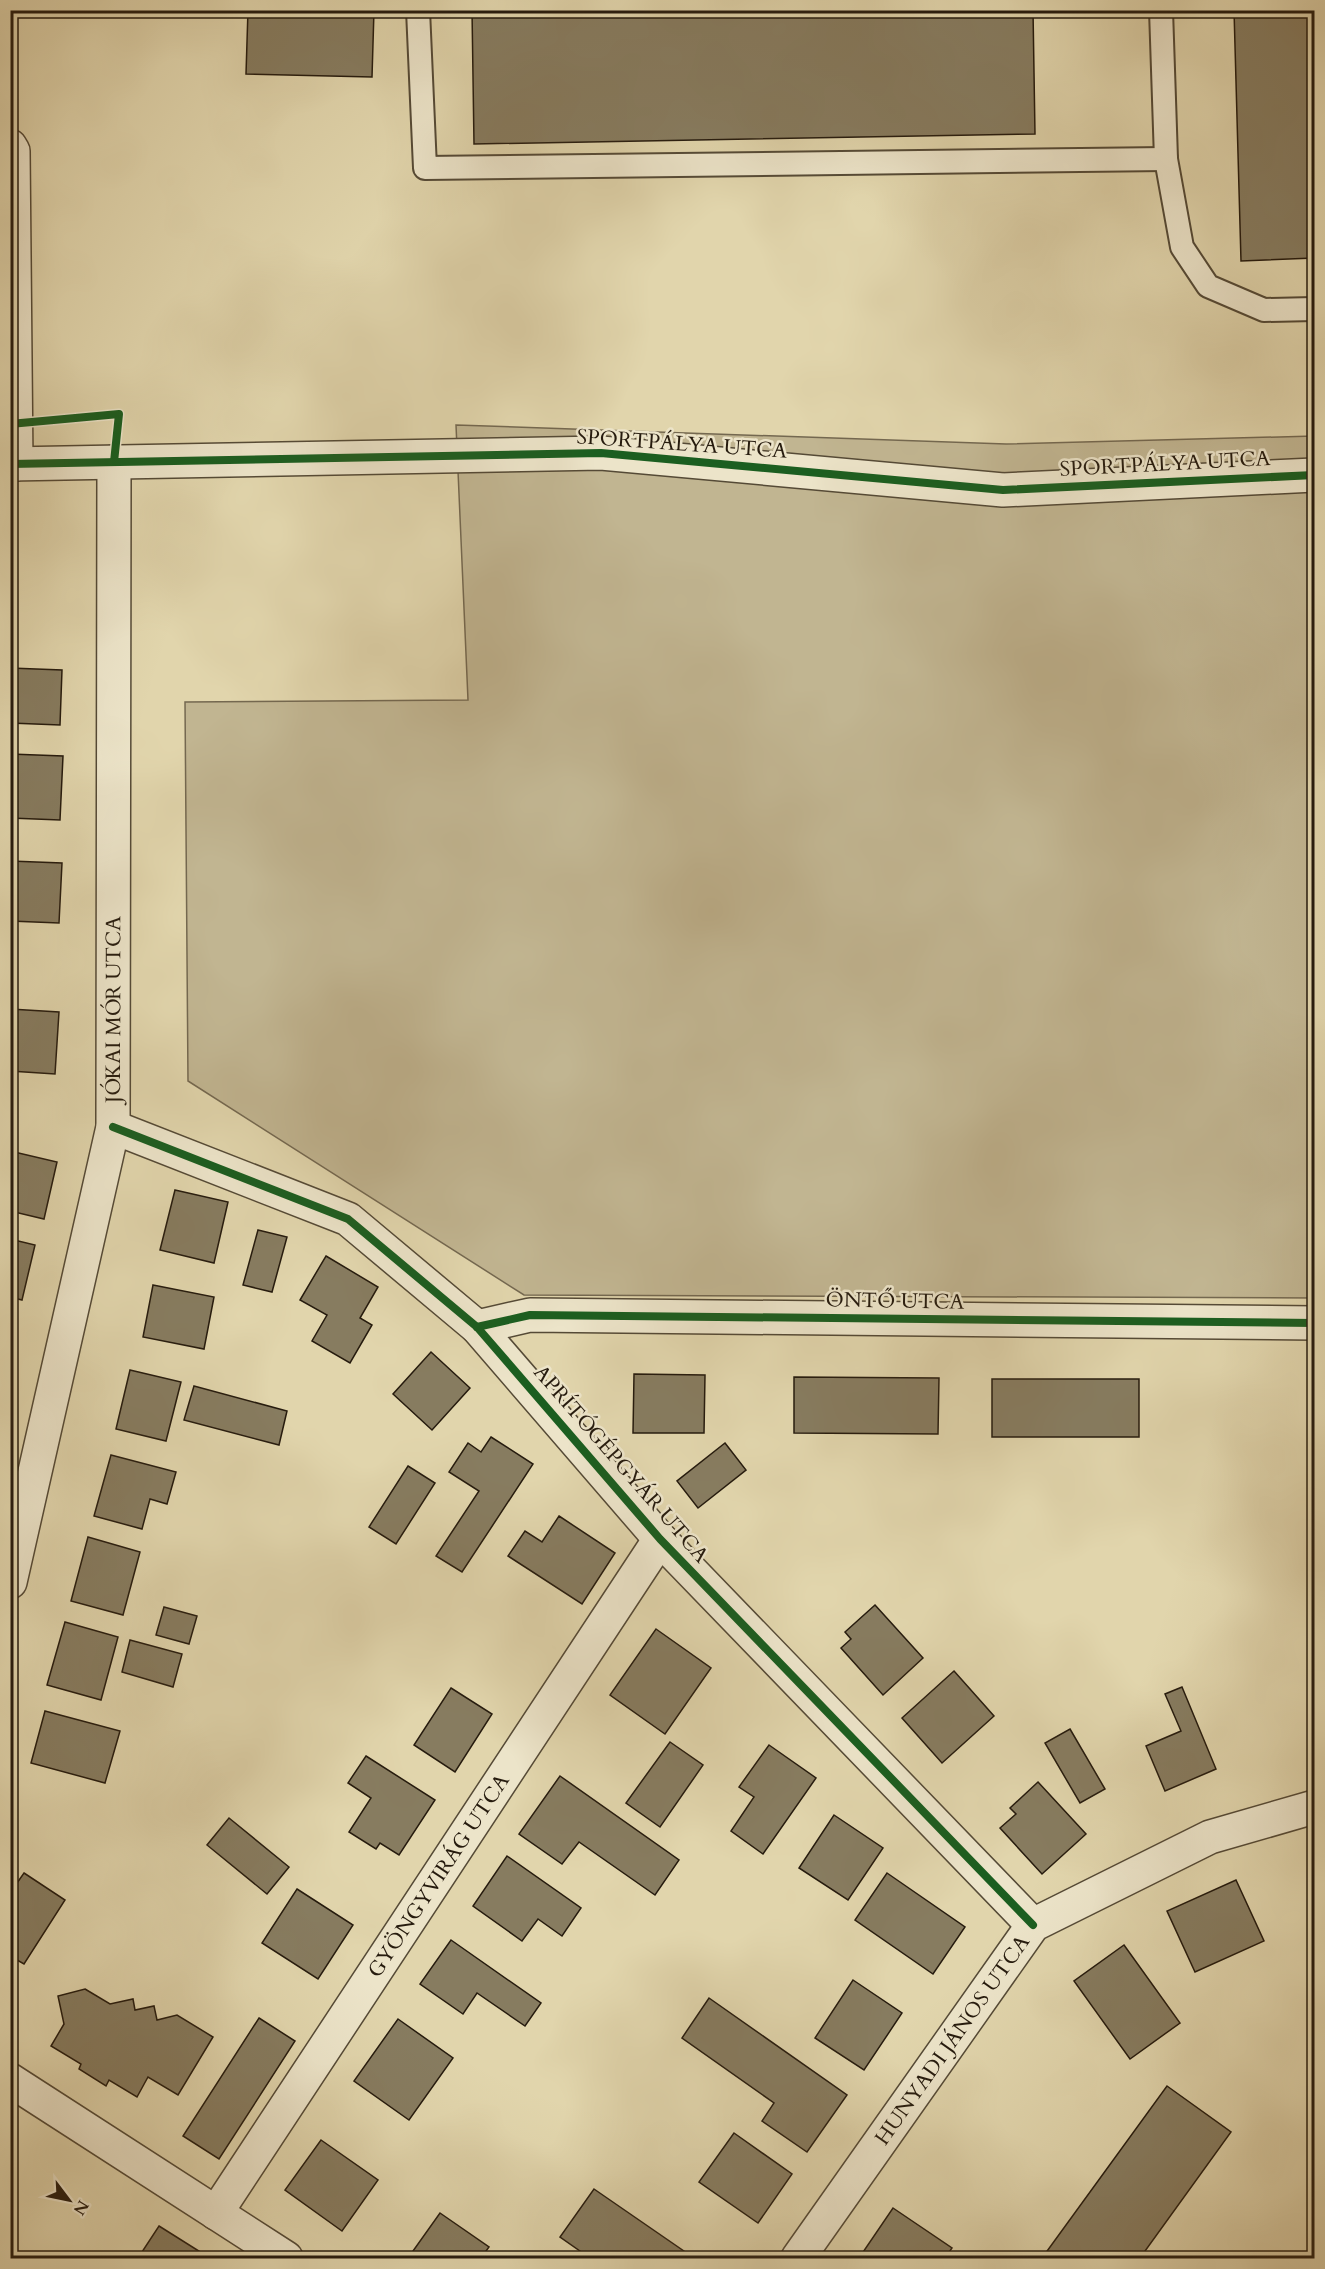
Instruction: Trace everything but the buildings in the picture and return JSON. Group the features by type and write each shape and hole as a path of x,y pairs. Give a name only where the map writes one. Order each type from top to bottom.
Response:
{"street":[{"path":"10,147 12,151 13,464"},
{"name":"SPORTPÁLYA UTCA","path":"13,464 601,453 1003,490 1314,475"},
{"name":"JÓKAI MÓR UTCA","path":"10,1582 19,1508 113,1127 114,462"},
{"name":"APRÍTÓGÉPGYÁR UTCA","path":"113,1127 348,1219 477,1327 660,1539 1033,1925"},
{"name":"ÖNTŐ UTCA","path":"477,1327 530,1315 1314,1323"},
{"name":"GYÖNGYVIRÁG UTCA","path":"216,2213 660,1539"},
{"name":"HUNYADI JÁNOS UTCA","path":"798,2259 1033,1925 1210,1837 1314,1807"},
{"path":"10,2080 286,2259"}],"lane":[{"path":"418,10 425,168 1166,159"},
{"path":"1161,10 1166,159 1182,247 1208,286 1264,310 1314,309"}],"shaded area":[{"path":"456,425 1006,444 1314,436 1314,1298 524,1295 188,1081 185,702 468,700"}],"cycle path":[{"path":"10,424 119,414 114,462"},
{"path":"10,464 601,453 1003,490 1314,475"},
{"path":"113,1127 348,1219 477,1327 660,1539 1033,1925"},
{"path":"477,1327 530,1315 1314,1323"}]}
